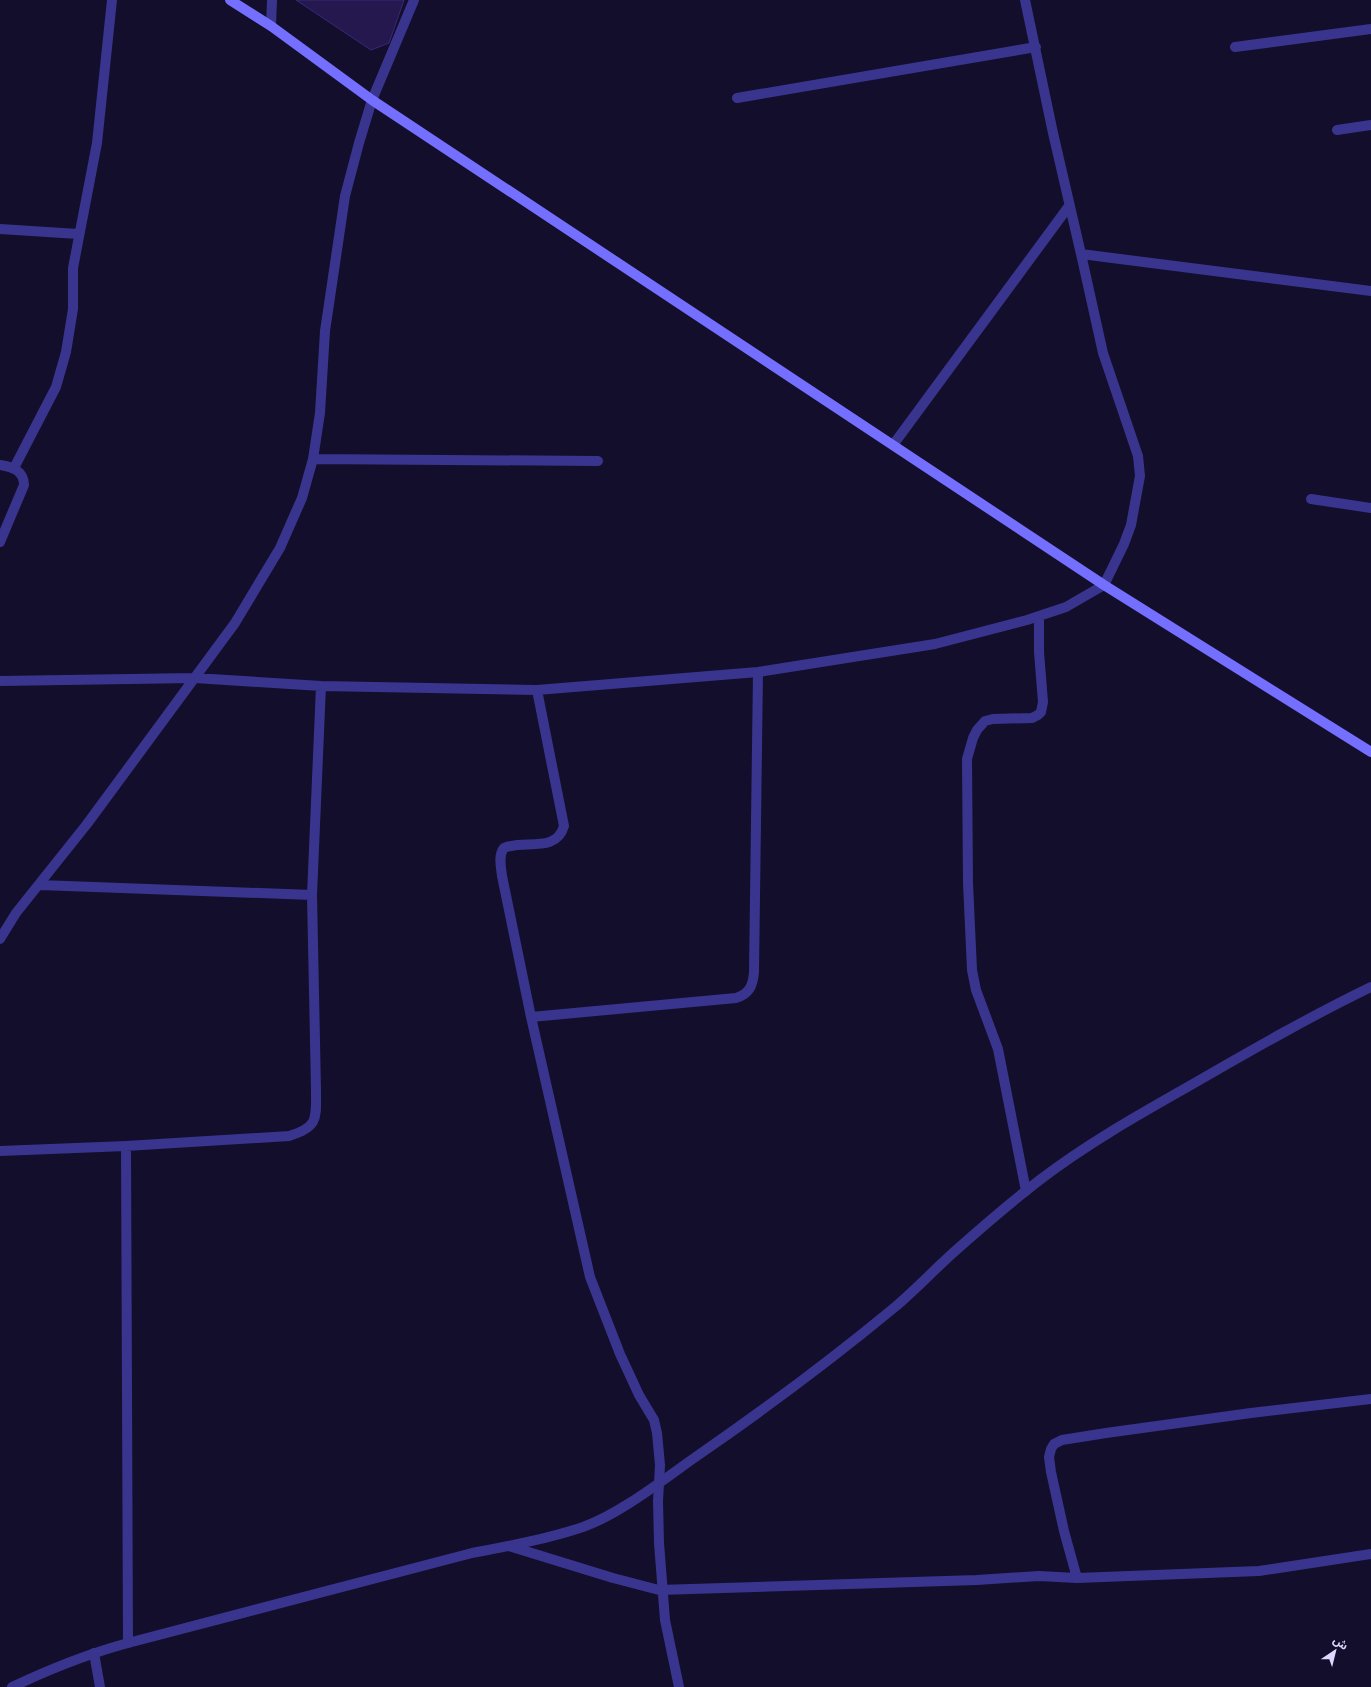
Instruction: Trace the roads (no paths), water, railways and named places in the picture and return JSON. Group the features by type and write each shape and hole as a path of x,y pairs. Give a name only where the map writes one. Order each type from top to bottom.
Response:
{"main road":[{"path":"230,0 271,26 372,100 893,445 1104,584 1282,698 1371,752"}],"street":[{"path":"14,468 56,386 66,352 73,309 73,268 78,234 97,143 112,0"},
{"path":"271,26 272,0"},
{"path":"0,939 16,913 40,885 235,623 280,548 302,498 313,459 320,413 325,331 345,196 372,100 414,0"},
{"path":"0,682 195,678 321,686 537,690 758,672 935,644 1039,616 1066,607 1104,584 1126,538 1139,489 1140,476 1138,456 1104,353 1069,206 1026,0"},
{"path":"1235,47 1371,29"},
{"path":"737,98 1036,47"},
{"path":"1337,130 1371,125"},
{"path":"893,445 1069,206"},
{"path":"0,230 78,234"},
{"path":"1081,254 1371,291"},
{"path":"313,459 598,461"},
{"path":"0,465 14,468 22,475 24,479 24,486 0,542"},
{"path":"1311,499 1371,508"},
{"path":"1026,1191 998,1049 976,990 972,970 968,883 967,759 973,738 977,730 985,721 993,719 1032,718 1041,712 1043,702 1039,652 1039,616"},
{"path":"531,1017 736,998 746,994 750,989 754,972 758,672"},
{"path":"0,1151 126,1146 289,1136 308,1129 312,1124 315,1117 316,1090 312,895 321,686"},
{"path":"537,690 564,826 559,835 551,841 534,845 507,846 502,851 500,858 502,876 531,1017 590,1277 620,1354 639,1395 654,1420 659,1448 658,1519 662,1589 671,1658 679,1687"},
{"path":"40,885 312,895"},
{"path":"12,1687 54,1667 128,1643 472,1552 509,1546 584,1527 606,1516 659,1483 785,1394 903,1300 953,1253 1026,1191 1060,1165 1118,1126 1283,1032 1371,987"},
{"path":"126,1146 128,1643"},
{"path":"1077,1578 1064,1531 1051,1472 1049,1457 1054,1444 1062,1440 1106,1433 1251,1413 1371,1400"},
{"path":"509,1546 634,1584 659,1590 1039,1576 1077,1578 1259,1570 1371,1554"},
{"path":"94,1653 100,1687"}]}
